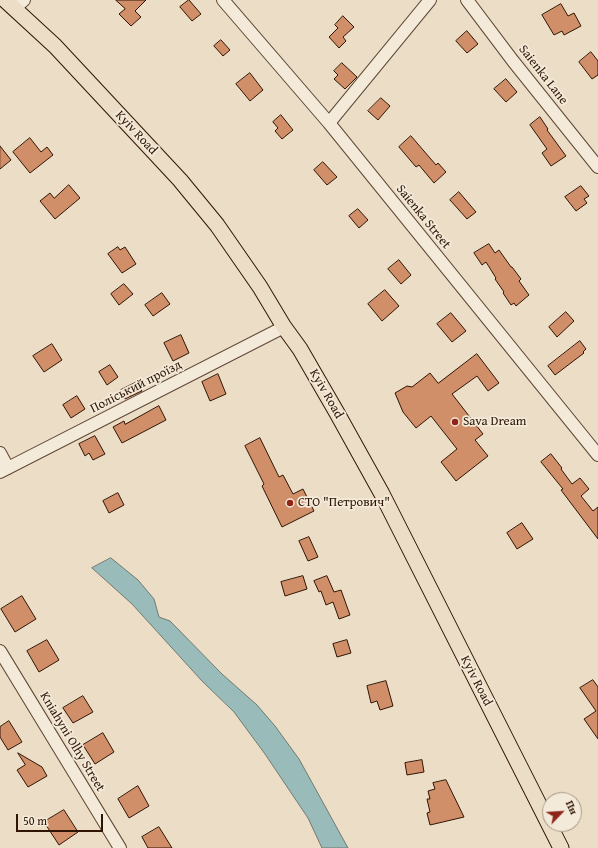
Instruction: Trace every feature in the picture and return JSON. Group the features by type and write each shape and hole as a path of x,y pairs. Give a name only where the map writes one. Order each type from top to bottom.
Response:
{"main road":[{"name":"Kyiv Road","path":"14,3 180,180 217,225 260,287 284,327 300,349 338,413 382,494 561,848"}],"street":[{"name":"Saienka Street","path":"223,0 329,123 598,455"},
{"path":"329,123 430,0"},
{"name":"Saienka Lane","path":"467,0 513,61 598,167"},
{"name":"Поліський проїзд","path":"4,470 284,327"},
{"path":"0,453 4,470"},
{"name":"Kniahyni Olhy Street","path":"0,651 120,848"}],"water":[{"path":"111,558 138,580 154,599 159,617 170,621 222,674 257,705 275,726 299,759 348,848 322,848 308,818 265,754 234,712 202,681 132,604 92,568"}],"building":[{"path":"116,0 146,0 135,11 141,17 131,26 119,14 125,9"},
{"path":"189,0 201,14 192,21 180,7"},
{"path":"561,4 568,16 574,13 581,26 564,35 562,31 554,35 542,15"},
{"path":"343,16 354,27 343,37 346,41 339,48 329,37 338,28 335,25"},
{"path":"467,31 478,44 467,53 456,41"},
{"path":"221,40 230,50 223,56 214,46"},
{"path":"591,52 598,61 598,75 592,79 579,62"},
{"path":"342,63 357,77 345,89 334,79 338,75 334,71"},
{"path":"250,73 263,90 250,101 236,84"},
{"path":"506,79 517,92 506,102 494,89"},
{"path":"381,98 390,106 378,120 368,111"},
{"path":"281,115 293,130 282,139 275,131 278,128 273,122"},
{"path":"540,117 548,129 547,130 566,156 551,166 542,153 547,149 530,125"},
{"path":"411,136 436,165 438,163 446,172 434,183 419,165 416,167 399,147"},
{"path":"30,138 41,152 47,147 53,155 30,173 13,152"},
{"path":"0,146 11,160 0,169"},
{"path":"323,162 337,177 327,185 314,170"},
{"path":"69,185 80,198 55,219 40,201 50,193 54,198"},
{"path":"581,186 589,196 584,199 587,203 576,211 565,197"},
{"path":"459,192 476,212 467,219 450,200"},
{"path":"358,209 368,220 359,228 349,216"},
{"path":"489,244 495,253 499,250 521,279 519,281 529,295 516,306 514,303 511,305 486,262 482,265 474,253"},
{"path":"118,247 120,250 125,247 136,264 122,273 108,254"},
{"path":"399,260 411,275 401,284 388,269"},
{"path":"124,284 133,294 119,305 111,294"},
{"path":"385,290 399,306 382,321 368,304"},
{"path":"162,293 170,304 153,316 145,305"},
{"path":"566,312 574,321 557,337 549,327"},
{"path":"451,313 466,331 452,342 437,324"},
{"path":"181,335 189,353 173,361 164,343"},
{"path":"580,341 586,349 583,352 584,353 555,375 548,366"},
{"path":"52,344 62,360 44,372 33,356"},
{"name":"Sava Dream","path":"477,354 499,383 488,391 477,376 452,394 483,434 475,440 488,456 456,481 441,462 457,449 431,416 416,428 403,412 395,393 407,386 412,387 430,373 438,383"},
{"path":"110,365 118,377 107,385 99,372"},
{"path":"218,374 226,394 210,401 202,382"},
{"path":"137,382 142,391 125,399 121,390"},
{"path":"77,396 85,409 71,418 63,405"},
{"path":"159,406 166,420 122,443 113,427 124,421 125,424"},
{"path":"95,436 105,454 93,460 89,453 85,456 79,444"},
{"name":"СТО \"Петрович\"","path":"260,438 279,477 283,475 293,494 303,489 314,511 282,527 262,486 264,484 245,446"},
{"path":"551,454 572,484 580,478 589,489 581,496 593,511 598,507 598,539 561,490 563,489 541,462"},
{"path":"118,493 124,505 109,513 103,501"},
{"path":"522,523 533,539 517,549 507,533"},
{"path":"309,537 318,557 308,561 299,541"},
{"path":"303,576 307,589 285,596 281,582"},
{"path":"327,576 334,592 341,590 350,615 339,619 333,602 326,605 321,591 319,592 314,581"},
{"path":"22,596 36,619 15,632 1,609"},
{"path":"47,640 59,660 39,672 27,651"},
{"path":"347,640 351,653 337,657 333,644"},
{"path":"593,680 598,687 598,739 584,719 596,711 580,688"},
{"path":"386,681 393,706 380,710 377,701 371,703 367,686"},
{"path":"83,696 93,712 73,723 63,708"},
{"path":"9,721 22,742 8,750 0,737 0,727"},
{"path":"103,733 114,752 95,764 83,745"},
{"path":"18,753 42,767 47,776 28,787 17,770 25,765"},
{"path":"422,760 424,772 407,775 405,763"},
{"path":"446,780 464,817 430,825 427,813 430,812 427,799 430,799 428,791 435,789 433,783"},
{"path":"138,786 149,806 129,818 118,799"},
{"path":"64,810 78,832 59,845 44,822"},
{"path":"159,827 172,848 148,848 142,837"}],"place":[{"name":"Sava Dream","path":"455,422"},
{"name":"СТО \"Петрович\"","path":"290,503"}]}
